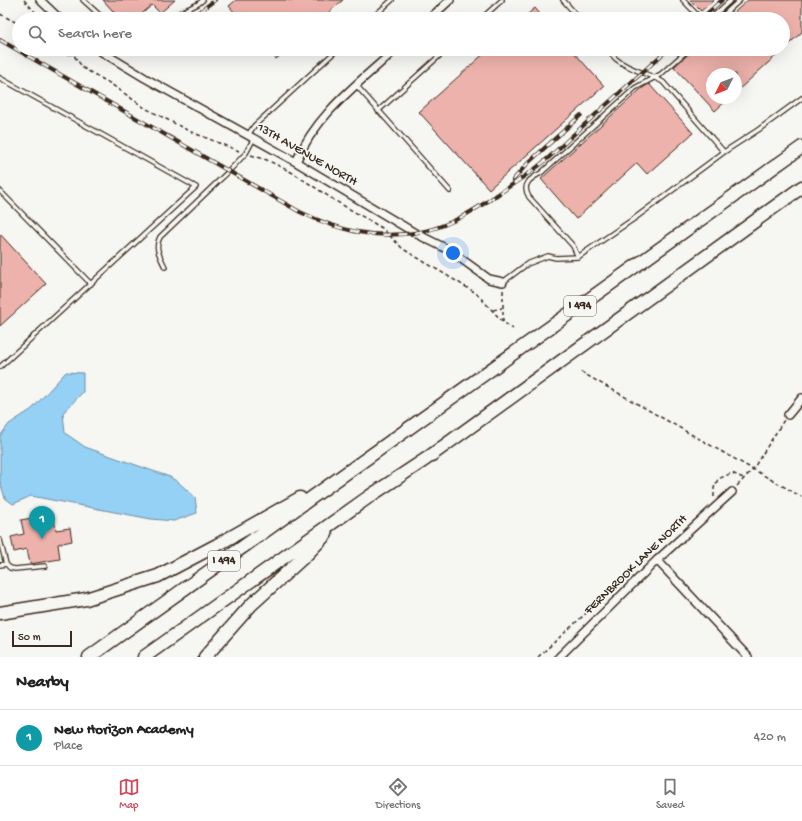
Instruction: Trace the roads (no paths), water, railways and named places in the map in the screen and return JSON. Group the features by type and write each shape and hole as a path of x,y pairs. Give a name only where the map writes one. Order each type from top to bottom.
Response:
{"highway":[{"name":"I 494","path":"89,657 802,147"},
{"name":"I 494","path":"144,657 343,515 426,459 802,187"},
{"path":"0,614 86,599 158,576 217,545 358,465"},
{"path":"205,657 251,605 307,554 343,515"}],"street":[{"path":"40,0 53,12"},
{"path":"437,12 450,0"},
{"name":"13TH AVENUE NORTH","path":"109,56 145,78 296,162 415,233 449,250 490,279 503,282"},
{"path":"296,162 301,150 329,110 388,56"},
{"path":"788,415 802,398"},
{"name":"FERNBROOK LANE NORTH","path":"559,657 657,560 732,492"},
{"path":"657,560 748,657"}],"lane":[{"path":"83,0 96,12"},
{"path":"181,12 203,0"},
{"path":"379,12 392,0"},
{"path":"489,12 502,0"},
{"path":"564,0 574,12"},
{"path":"684,0 695,12"},
{"path":"718,12 731,0"},
{"path":"727,12 740,0"},
{"path":"165,267 157,249 157,242 160,236 246,153 254,126 330,56"},
{"path":"378,111 439,56"},
{"path":"613,56 617,60 634,69 663,82 724,152"},
{"path":"578,257 573,246 526,193 527,184 635,88 667,70 682,56"},
{"path":"0,78 196,187 0,367"},
{"path":"356,85 450,191"},
{"path":"503,282 527,264 548,256 556,258 578,257 802,98"},
{"path":"0,191 91,284"},
{"path":"0,540 6,564 10,568 15,569 45,566"},
{"path":"0,565 6,564"}],"water":[{"path":"66,372 83,373 83,392 63,413 65,433 85,447 170,477 195,497 197,513 174,521 151,519 31,496 13,504 5,498 0,482 0,436 9,424 32,409"}],"railway":[{"path":"199,12 215,0"},
{"path":"709,12 722,0"},
{"path":"0,40 12,47"},
{"path":"28,56 300,212 328,224 355,232 383,235 414,233 445,225 482,205 519,180 554,153 660,56"},
{"path":"513,180 528,163 581,115"}],"place":[{"name":"New Horizon Academy","path":"42,539"}]}
